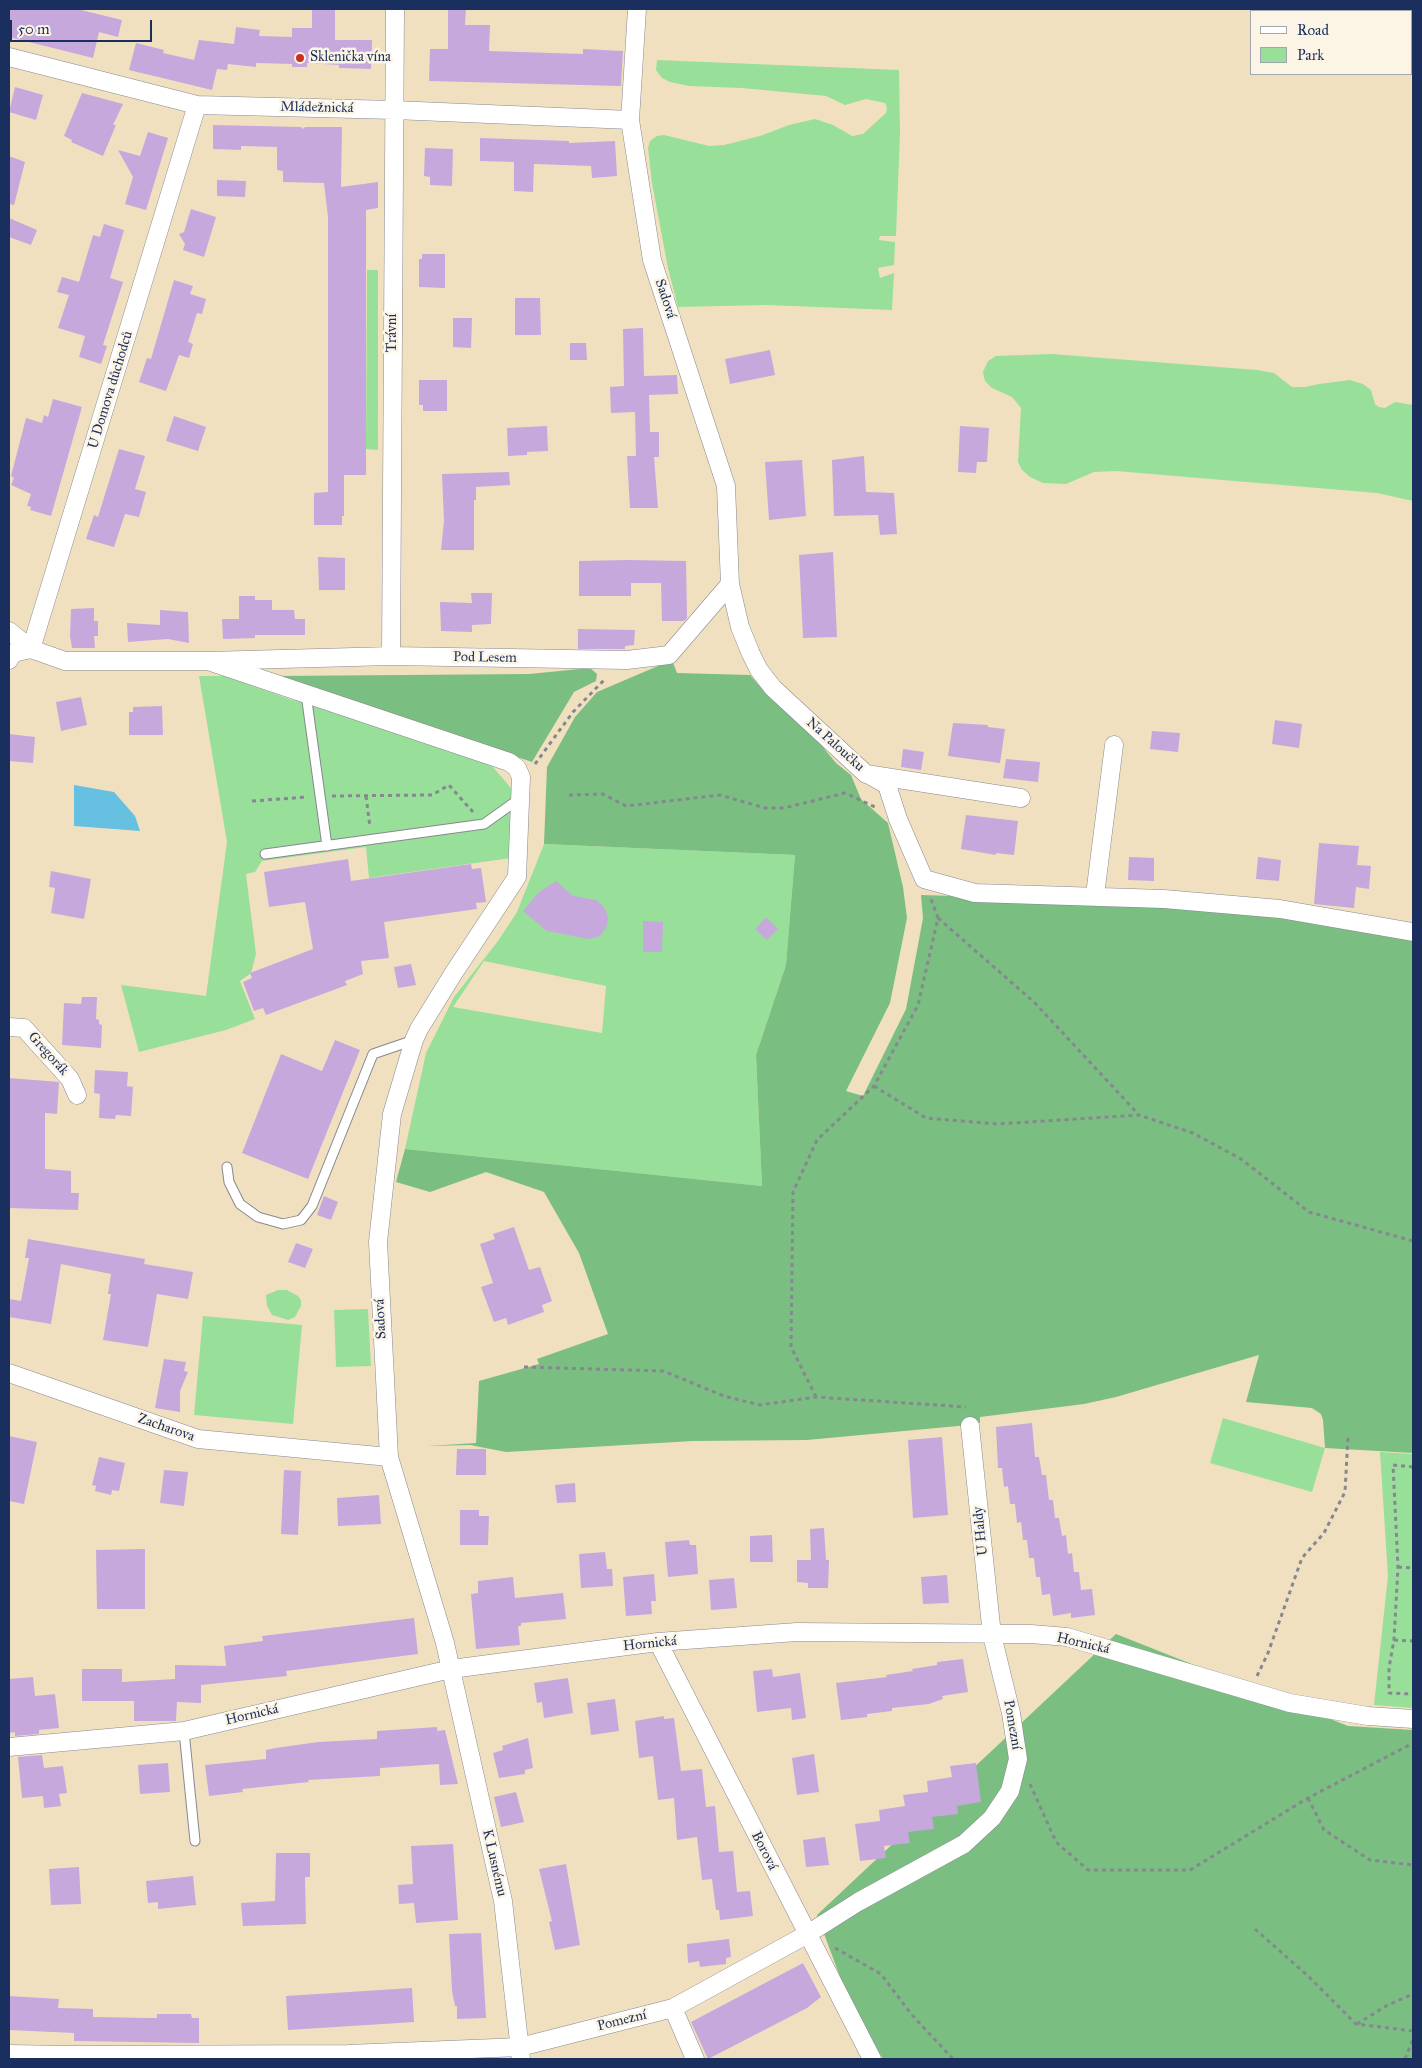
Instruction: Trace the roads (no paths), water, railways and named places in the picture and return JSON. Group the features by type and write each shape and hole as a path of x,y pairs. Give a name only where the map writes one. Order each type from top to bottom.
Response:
{"street":[{"name":"Trávní","path":"391,656 395,9"},
{"name":"Sadová","path":"637,9 630,120 652,260 726,486 730,584"},
{"name":"Mládežnická","path":"9,57 197,105 394,110 630,120"},
{"name":"U Domova důchodců","path":"31,649 197,105"},
{"name":"Pod Lesem","path":"9,631 31,649 66,662 208,661 391,656 627,660 669,655 730,584"},
{"name":"Na Paloučku","path":"730,584 740,627 759,670 773,688 866,774 1021,798"},
{"path":"9,660 13,653 31,649"},
{"name":"Pod Lesem","path":"208,661 480,751 509,762 517,768 522,777"},
{"path":"1095,895 1114,745"},
{"path":"866,774 887,785 898,819 924,879 975,893 1164,898 1280,909 1413,932"},
{"name":"Sadová","path":"451,1669 389,1457 378,1242 392,1114 414,1040 453,974 517,877 522,777"},
{"name":"Gregorák","path":"9,1027 24,1028 70,1079 77,1095"},
{"name":"Zacharova","path":"9,1373 198,1439 389,1457"},
{"name":"U Haldy","path":"970,1426 992,1635"},
{"name":"Hornická","path":"9,1747 184,1731 451,1669 658,1642 797,1632 1031,1634 1067,1638 1251,1690 1290,1703 1368,1716 1413,1719"},
{"name":"Pomezní","path":"9,2054 68,2056 521,2053 673,2008 806,1935 858,1902 964,1844 992,1818 1010,1791 1018,1759 1011,1713 992,1635"},
{"name":"Borová","path":"658,1642 806,1935 872,2059"},
{"name":"K Lusnému","path":"451,1669 458,1708 503,1902 521,2053"},
{"path":"673,2008 695,2059"}],"lane":[{"path":"306,694 327,846"},
{"path":"265,854 484,824 521,797"},
{"path":"227,1167 229,1182 240,1204 258,1217 283,1224 301,1220 312,1206 373,1054 414,1040"},
{"path":"184,1731 195,1841"}],"water":[{"path":"74,785 114,792 135,816 140,831 74,826"}],"place":[{"name":"Sklenička vína","path":"300,58"}]}
